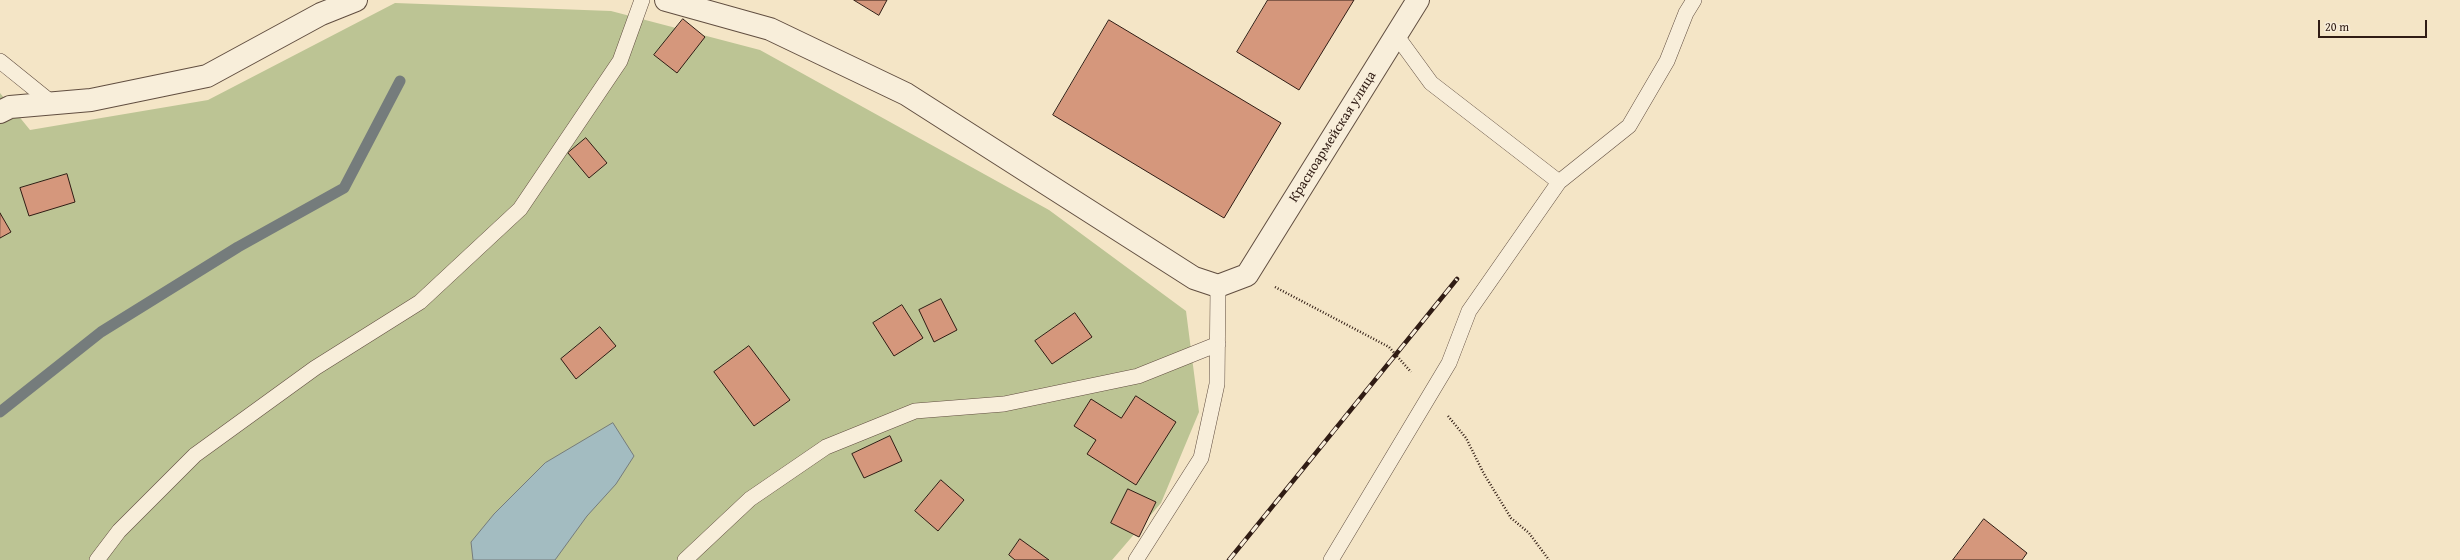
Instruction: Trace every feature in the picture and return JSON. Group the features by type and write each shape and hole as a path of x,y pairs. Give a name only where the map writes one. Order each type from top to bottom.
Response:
{"street":[{"path":"0,112 10,107 92,100 207,76 321,14 356,0"},
{"path":"666,0 770,30 906,94 1194,278 1218,286"},
{"name":"Красноармейская улица","path":"1218,286 1247,275 1418,0"}],"lane":[{"path":"97,560 119,531 196,455 315,368 420,302 520,208 620,61 642,0"},
{"path":"1331,560 1450,363 1468,311 1559,182 1629,126 1667,61 1694,0"},
{"path":"1396,35 1431,83 1559,182"},
{"path":"0,60 52,103"},
{"path":"1136,560 1201,458 1216,384 1218,286"},
{"path":"684,560 750,499 832,444 915,411 1004,404 1138,376 1218,344"}],"green space":[{"path":"395,3 611,11 760,50 1049,210 1186,311 1199,412 1161,503 1112,560 0,560 0,93 30,130 208,100"}],"water":[{"path":"613,423 634,456 616,484 587,516 555,560 473,560 471,542 494,514 545,463"}],"building":[{"path":"854,0 887,0 879,15"},
{"path":"1268,0 1354,0 1299,90 1237,52"},
{"path":"683,19 705,37 677,73 654,55"},
{"path":"1109,20 1281,123 1224,218 1053,115"},
{"path":"586,138 607,163 589,178 568,153"},
{"path":"67,174 75,202 29,216 20,188"},
{"path":"0,213 11,232 0,238"},
{"path":"941,299 957,330 934,342 919,310"},
{"path":"902,305 923,338 894,356 873,323"},
{"path":"1075,313 1092,337 1052,364 1035,341"},
{"path":"600,327 616,346 576,379 561,359"},
{"path":"749,346 790,400 754,426 714,372"},
{"path":"1136,396 1176,422 1136,485 1087,454 1096,440 1074,426 1091,399 1121,418"},
{"path":"890,436 902,461 864,478 852,454"},
{"path":"941,480 964,500 938,531 915,511"},
{"path":"1128,489 1156,502 1139,537 1111,523"},
{"path":"1984,519 2027,553 2022,560 1953,560"},
{"path":"1020,539 1049,560 1015,560 1009,555"}],"waterway":[{"path":"0,412 101,332 238,247 344,188 400,81"}],"railway":[{"path":"1229,560 1457,279"}]}
